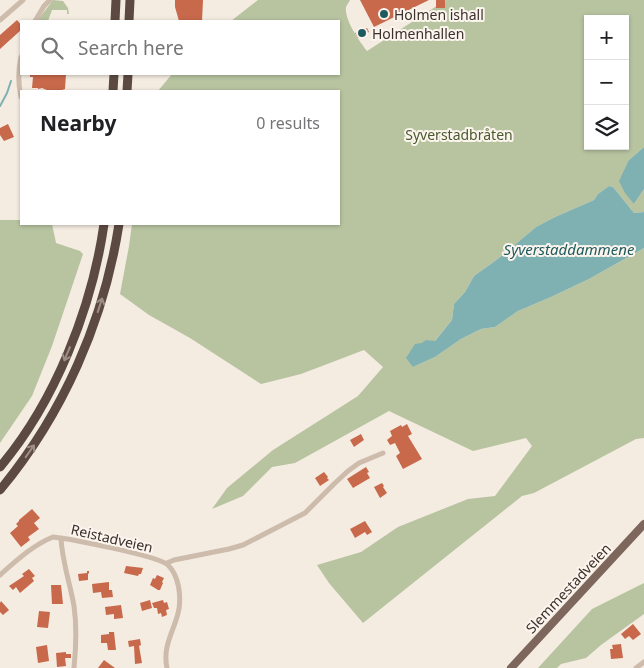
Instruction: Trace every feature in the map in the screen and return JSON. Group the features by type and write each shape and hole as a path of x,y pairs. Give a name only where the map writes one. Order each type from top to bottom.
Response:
{"highway":[{"path":"115,20 116,0"},
{"path":"129,20 130,0"},
{"path":"113,90 114,75"},
{"path":"127,90 128,75"},
{"path":"0,467 24,435 59,372 88,299 96,269 104,225"},
{"path":"0,490 36,442 53,414 72,376 88,340 101,303 119,225"}],"main road":[{"name":"Slemmestadveien","path":"511,668 644,524"}],"street":[{"path":"0,20 23,0"},
{"path":"36,20 50,0"},
{"path":"20,62 20,92"},
{"path":"167,563 229,550 305,514 348,471 359,463 383,454"},
{"path":"0,575 46,540 53,537 60,538 74,606 76,648 74,668"},
{"name":"Reistadveien","path":"60,538 148,556 167,563 174,575 180,597 177,616 166,651 167,668"},
{"path":"636,668 644,662"}],"green space":[{"path":"53,0 63,1 68,8 69,14 67,14 67,10 52,10 48,20 38,20"},
{"name":"Syverstadbråten","path":"258,0 350,0 346,7 347,18 367,51 446,0 644,0 644,147 629,160 634,204 644,189 644,212 634,213 613,187 609,186 598,194 594,200 536,227 474,276 465,292 454,304 452,320 434,342 426,340 413,367 435,357 461,339 481,329 495,327 518,311 589,279 644,248 644,438 636,439 534,493 522,496 363,623 329,583 317,565 361,552 398,527 468,499 495,496 532,446 526,438 473,451 389,411 295,463 272,467 243,496 212,509 227,488 273,450 358,396 383,367 364,350 301,374 261,384 190,338 149,315 120,294 132,225 340,225 340,90 159,90 171,75 340,75 340,20 232,20"},
{"path":"0,220 20,220 20,225 52,225 56,243 80,251 83,254 52,346 32,396 0,443"},
{"path":"644,583 644,614 586,658 561,664 557,668 538,668 592,609"}],"water":[{"name":"Syverstaddammene","path":"644,147 644,189 634,204 625,193 619,181 629,160"},
{"name":"Syverstaddammene","path":"609,186 613,187 634,213 644,212 644,248 589,279 518,311 495,327 481,329 461,339 435,357 413,367 406,358 415,344 426,340 435,341 452,320 454,304 465,292 474,276 536,227 594,200 598,194"}],"building":[{"path":"175,0 203,0 202,20 179,20"},
{"name":"Holmen ishall","path":"360,0 429,0 374,27"},
{"path":"436,0 445,0 445,8 436,8"},
{"path":"17,20 20,24 20,31 0,49 0,35"},
{"name":"Holmenhallen","path":"367,28 369,32 358,38 355,33"},
{"path":"30,75 66,75 65,89 47,90 32,88 33,77 30,77"},
{"path":"8,124 14,137 4,141 0,135 0,128"},
{"path":"407,424 412,434 408,436 422,459 403,469 396,456 400,453 395,443 390,445 387,440 392,436 390,431"},
{"path":"361,434 364,440 354,447 350,440"},
{"path":"366,467 370,478 353,488 347,479"},
{"path":"324,472 329,480 320,486 315,478"},
{"path":"382,483 387,493 380,498 374,487"},
{"path":"32,509 40,518 34,523 39,529 28,537 30,540 21,547 10,533 18,526 16,524 19,520"},
{"path":"365,521 372,532 367,535 365,532 355,538 350,529"},
{"path":"126,566 143,568 138,576 124,573"},
{"path":"29,569 35,576 32,578 34,581 20,593 16,587 13,590 9,586 24,576 22,574"},
{"path":"89,571 88,580 79,581 78,574 87,573"},
{"path":"157,575 164,578 160,590 150,585 153,578 155,579"},
{"path":"109,582 109,590 112,590 113,597 102,598 101,592 93,593 92,584"},
{"path":"51,585 61,585 63,604 52,604"},
{"path":"150,600 152,608 142,611 140,603"},
{"path":"163,600 164,603 167,602 169,609 166,610 167,615 162,617 161,613 158,614 157,608 154,608 152,603"},
{"path":"1,601 9,610 3,615 0,612"},
{"path":"121,605 123,618 114,619 114,614 106,615 105,607"},
{"path":"39,611 50,612 48,628 37,627"},
{"path":"633,624 641,634 633,640 629,636 625,639 621,634"},
{"path":"109,632 114,632 116,650 108,650 107,643 101,643 101,635 109,634"},
{"path":"140,639 141,645 139,646 142,663 135,664 134,646 129,647 128,641"},
{"path":"621,644 623,658 611,659 610,649 613,649 612,645"},
{"path":"47,645 49,661 38,663 36,647"},
{"path":"66,652 66,654 71,654 71,658 65,658 66,666 57,667 56,653"},
{"path":"104,660 115,668 98,668"}],"waterway":[{"path":"0,106 11,81"}],"place":[{"name":"Holmen ishall","path":"384,14"},
{"name":"Holmenhallen","path":"362,33"}]}
